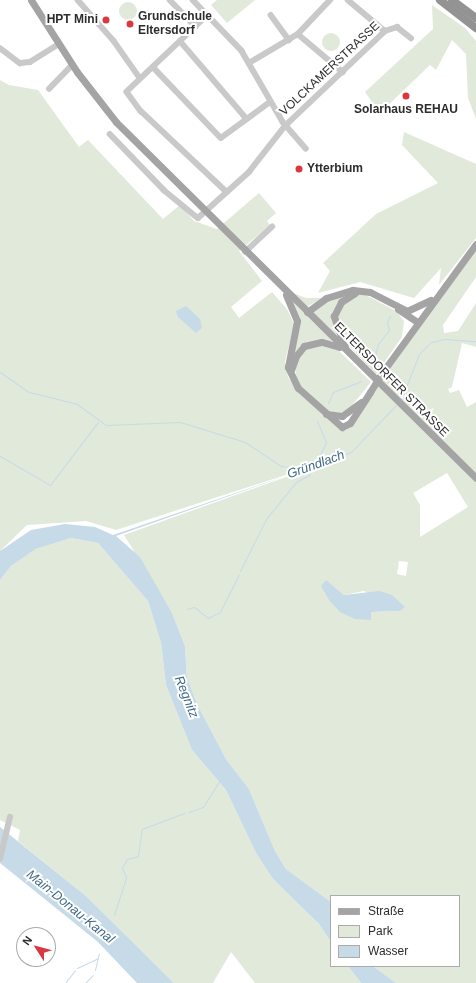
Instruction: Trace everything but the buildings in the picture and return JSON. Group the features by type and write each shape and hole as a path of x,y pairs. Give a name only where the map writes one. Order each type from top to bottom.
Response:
{"highway":[{"path":"440,0 476,28"},
{"path":"452,0 476,17"},
{"path":"463,18 476,34"}],"main road":[{"name":"ELTERSDORFER STRASSE","path":"31,0 72,65 116,122 476,478"},
{"path":"283,290 297,320 288,358 291,374 298,388 339,426 346,427 407,336 476,244"},
{"name":"ELTERSDORFER STRASSE","path":"246,250 283,290 291,296"},
{"path":"307,312 332,295 362,290 396,306 417,322"},
{"path":"348,352 338,333 334,316 347,296 362,290"},
{"path":"405,313 421,307 440,291"},
{"path":"405,313 407,336"},
{"path":"291,374 296,356 311,343 330,343 348,352"},
{"path":"326,414 342,416 365,398"}],"street":[{"path":"78,0 114,41 140,78"},
{"path":"170,0 196,27"},
{"path":"193,0 237,45 285,126 306,148"},
{"path":"249,63 298,34 330,0"},
{"path":"348,0 385,31"},
{"path":"271,15 289,40"},
{"path":"207,16 181,42 128,89 128,96 140,111 227,192"},
{"name":"VOLCKAMERSTRASSE","path":"205,211 249,172 285,126 385,31 397,27 410,38"},
{"path":"298,34 343,72"},
{"path":"181,42 247,119"},
{"path":"0,48 20,64 30,62 59,44"},
{"path":"49,89 72,65"},
{"path":"152,67 221,138 270,102"},
{"path":"110,134 191,215 198,218 205,211"},
{"path":"246,250 272,227"},
{"path":"0,859 10,817"}],"green space":[{"path":"217,0 255,0 227,23 211,5"},
{"path":"124,2 132,2 137,7 135,18 132,20 124,20 119,15 119,7"},
{"path":"432,5 465,28 476,41 476,119 468,98 466,54 452,40 436,70 430,65 380,113 365,92 433,29"},
{"path":"331,33 337,36 340,42 337,48 331,51 325,48 322,42 325,36"},
{"path":"0,80 9,85 38,90 79,147 88,140 163,219 180,205 194,221 217,229 259,193 276,213 267,221 270,225 239,251 262,281 231,307 239,318 272,292 287,309 294,324 285,362 288,377 299,394 345,431 476,249 476,277 443,325 444,333 458,331 476,303 476,347 462,343 452,387 448,389 450,393 459,390 467,407 476,402 476,983 396,983 374,967 460,967 460,895 330,895 330,901 286,869 275,851 249,789 226,759 198,706 187,678 185,646 172,613 124,535 350,454 116,530 86,521 27,525 0,551","holes":["447,473 468,507 420,537 420,505 413,493","399,561 408,562 406,576 397,574","326,580 344,595 364,591 400,611 371,612 371,620"]},
{"path":"404,132 476,164 476,238 439,285 441,268 414,298 360,282 318,293 330,271 323,263 376,214 438,183 402,145"},
{"path":"293,293 306,298 322,298 307,307"},
{"path":"364,294 396,311 404,321 402,337 376,374 349,346 337,322 339,308 356,295"},
{"path":"344,295 332,316 339,340 311,312 322,303"},
{"path":"289,299 333,341 306,342 294,355 299,321"},
{"path":"321,344 336,348 371,382 346,413 331,415 300,386 296,375 295,366 302,351"},
{"path":"71,538 98,543 148,601 161,643 166,685 192,750 226,790 256,853 273,879 319,924 330,940 330,967 349,967 361,983 255,983 231,952 213,983 174,983 86,896 18,841 20,830 0,820 0,580 11,566 36,549"}],"water":[{"path":"186,306 200,319 202,328 196,333 178,317 176,311"},
{"name":"Regnitz","path":"303,470 116,536 140,557 172,613 185,646 187,678 198,706 226,759 249,789 275,851 286,869 330,901 330,940 319,924 273,879 256,853 226,790 192,750 166,685 161,643 148,601 98,543 71,538 36,549 11,566 0,580 0,551 31,530 65,524 95,527 113,535"},
{"path":"326,580 344,595 379,591 392,595 405,607 400,611 371,612 371,620 355,619 340,612 329,600 321,586"},
{"name":"Main-Donau-Kanal","path":"0,827 86,896 174,983 137,983 98,942 0,863"},
{"path":"349,967 374,967 396,983 361,983"}],"waterway":[{"path":"373,364 378,344 389,330 387,322 390,316"},
{"name":"Gründlach","path":"401,400 419,354 431,342 445,339 476,341"},
{"name":"Gründlach","path":"476,354 476,368"},
{"path":"0,372 29,392 77,404 106,425 180,422 245,442 281,466 308,469"},
{"path":"328,403 333,392 361,381"},
{"name":"Gründlach","path":"304,470 351,452 396,405"},
{"path":"314,467 326,442 317,421"},
{"path":"0,456 50,485 98,422"},
{"path":"240,571 266,519 296,482 309,475 311,469"},
{"path":"187,609 194,607 208,618 220,612 239,574"},
{"path":"189,812 203,807 219,781"},
{"path":"114,915 126,877 122,868 127,859 138,856 142,829 184,813"},
{"path":"95,970 99,953"},
{"path":"77,968 98,958"},
{"path":"65,983 75,970"},
{"path":"85,983 93,975"}],"place":[{"name":"HPT Mini","path":"106,20"},
{"name":"Grundschule Eltersdorf","path":"130,24"},
{"name":"Solarhaus REHAU","path":"406,96"},
{"name":"Ytterbium","path":"299,169"}]}
